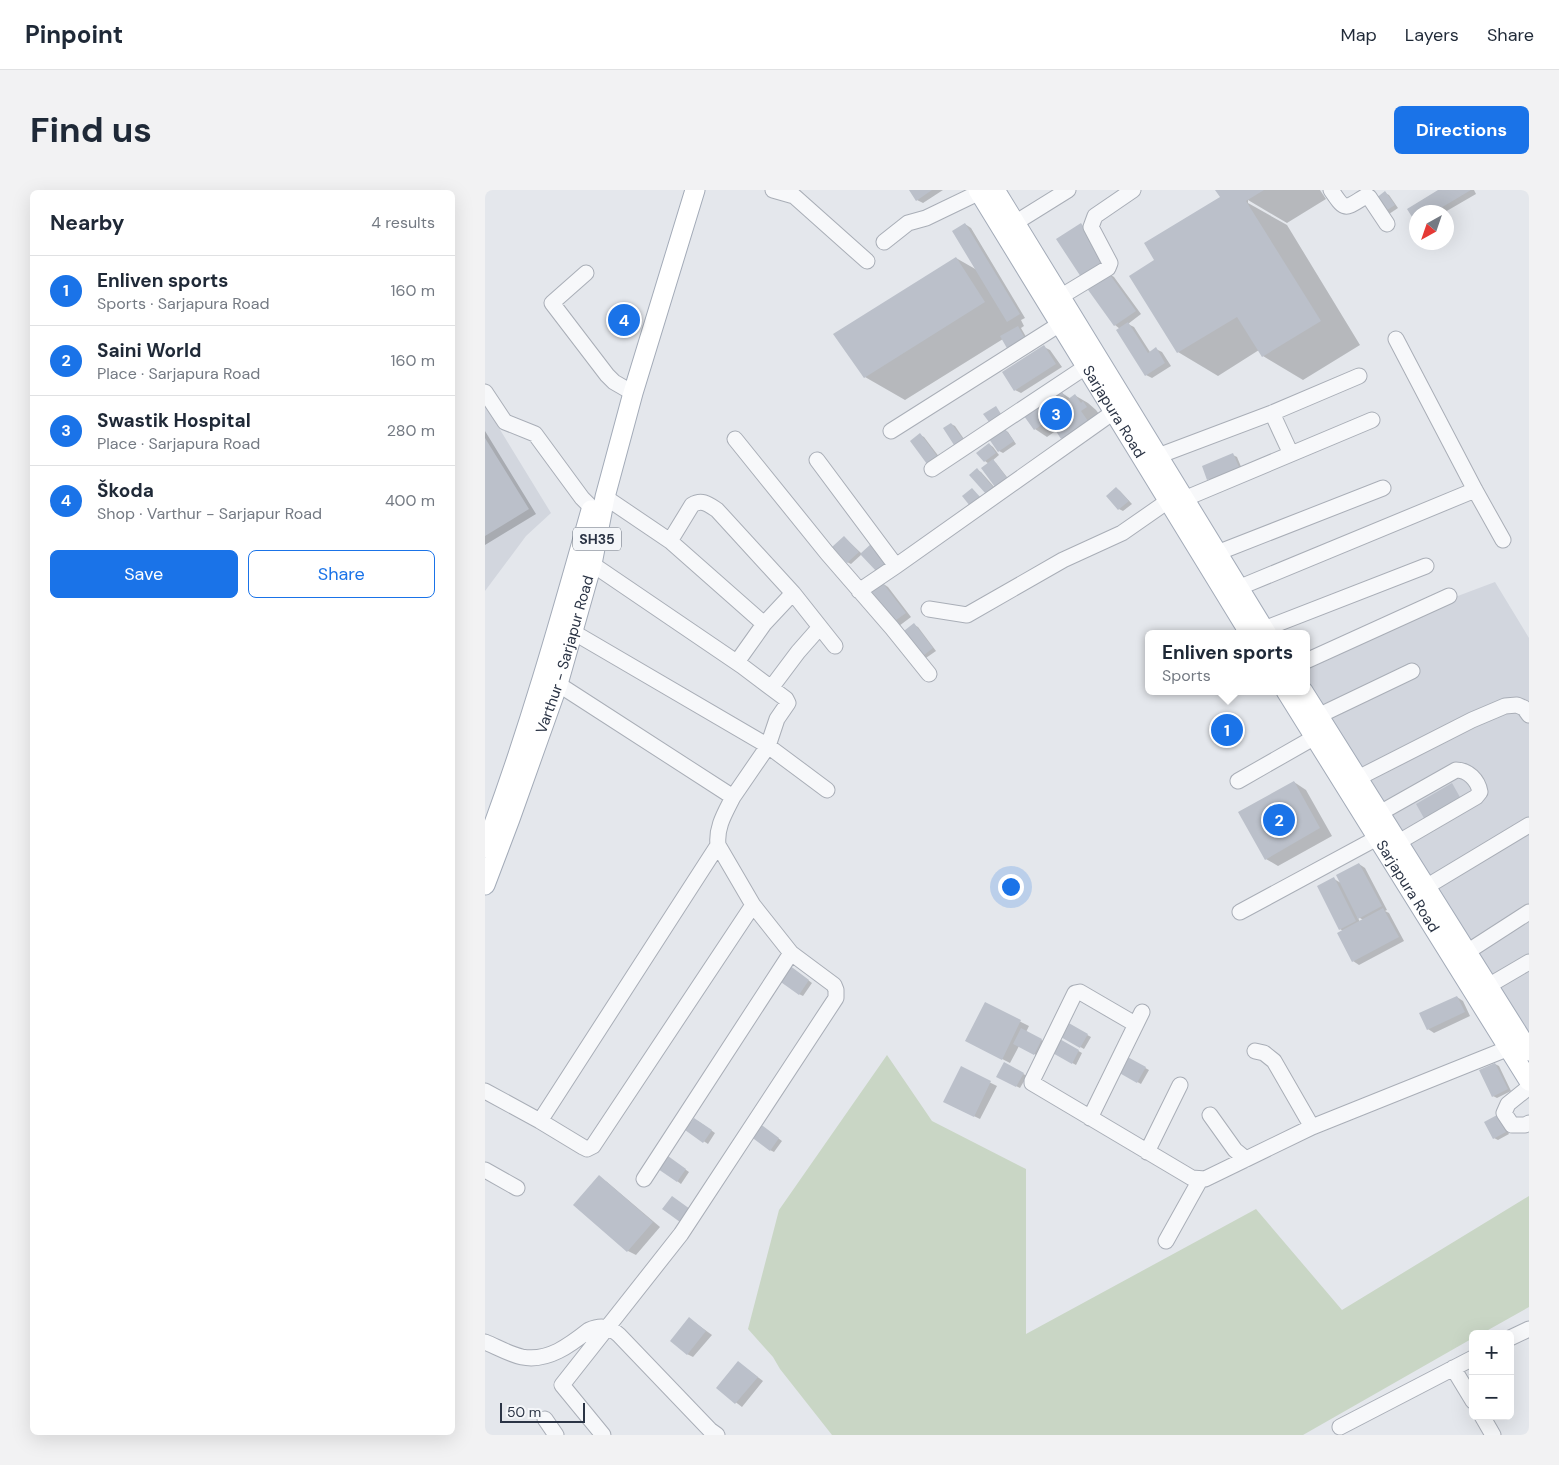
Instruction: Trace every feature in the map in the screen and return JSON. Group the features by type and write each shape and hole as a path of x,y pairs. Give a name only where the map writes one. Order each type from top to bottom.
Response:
{"main road":[{"name":"Varthur - Sarjapur Road","path":"485,885 488,854 498,813 600,506 687,190"},
{"name":"Varthur - Sarjapur Road","path":"630,392 695,190"},
{"name":"Sarjapura Road","path":"984,191 1015,223 1061,297 1119,408 1259,630"},
{"name":"Sarjapura Road","path":"984,191 1060,324 1087,366 1158,456 1176,500 1217,552 1259,630"},
{"name":"Varthur - Sarjapur Road","path":"498,813 558,684 591,564 600,506"},
{"name":"Sarjapura Road","path":"1289,695 1315,737 1373,817 1397,843 1467,952 1523,1047 1529,1081"},
{"name":"Sarjapura Road","path":"1306,695 1357,778 1373,817 1377,838 1523,1047"}],"street":[{"path":"773,190 794,196 867,261"},
{"path":"1015,223 1068,190"},
{"path":"1061,297 1109,268 1110,263 1091,227 1092,222 1095,216 1133,190"},
{"path":"1331,190 1344,207 1348,207 1366,196 1369,197 1387,224"},
{"path":"884,242 908,224 926,218 984,191"},
{"path":"586,273 552,303 607,375 630,392"},
{"path":"891,431 1060,324"},
{"path":"1396,339 1503,540"},
{"path":"932,469 1087,366"},
{"path":"1158,456 1272,413 1359,376"},
{"path":"485,392 505,422 535,434 582,498 670,541 764,624"},
{"path":"859,591 1119,408"},
{"path":"1272,413 1291,454"},
{"path":"929,609 967,615 1063,560 1123,533 1176,500 1372,420"},
{"path":"735,439 929,674"},
{"path":"817,460 896,566"},
{"path":"1217,552 1383,488"},
{"path":"1238,588 1475,490"},
{"path":"670,541 691,505 697,502 705,503 717,510 793,593 835,646"},
{"path":"591,564 737,662 786,698 788,703 778,717 768,746 733,798 719,826 717,835 718,845 753,905 791,953 834,985 836,990 836,998 681,1234 562,1385 603,1435"},
{"path":"1265,630 1426,566"},
{"path":"737,662 764,624 793,593"},
{"path":"1310,659 1449,596"},
{"path":"771,688 820,626"},
{"path":"573,632 768,746 827,790"},
{"path":"1319,716 1412,671"},
{"path":"558,684 733,798"},
{"path":"1357,778 1472,720 1505,706 1517,704 1524,708 1529,715"},
{"path":"1238,781 1315,737"},
{"path":"1373,817 1456,770 1462,770 1470,774 1479,786 1480,792 1476,797 1397,843"},
{"path":"1426,887 1529,825"},
{"path":"1240,912 1377,838"},
{"path":"540,1121 718,845"},
{"path":"485,1091 583,1146 587,1148 593,1146 753,905"},
{"path":"1467,952 1529,912"},
{"path":"644,1179 791,953"},
{"path":"1488,986 1529,962"},
{"path":"1090,1118 1139,1018 1077,992 1032,1081 1033,1085 1192,1178 1200,1180 1312,1127 1523,1047"},
{"path":"1255,1051 1264,1054 1274,1061 1312,1127"},
{"path":"1147,1152 1179,1085"},
{"path":"1529,1087 1508,1104 1505,1113 1512,1125 1525,1125 1529,1123"},
{"path":"1211,1115 1235,1150 1246,1159"},
{"path":"485,1170 517,1188"},
{"path":"1166,1241 1200,1180"},
{"path":"485,1342 521,1357 538,1357 560,1352 589,1330 607,1328 619,1335 717,1435"},
{"path":"1514,1336 1529,1329"},
{"path":"1340,1426 1469,1360"},
{"path":"1453,1368 1469,1394"},
{"path":"545,1419 556,1435"},
{"path":"1484,1420 1493,1435"}],"shaded area":[{"path":"485,405 551,513 526,536 485,591"},
{"path":"1495,582 1529,638 1529,1042 1310,685 1310,651"}],"green space":[{"path":"887,1055 932,1121 1026,1169 1026,1334 1256,1209 1342,1310 1529,1196 1529,1307 1488,1330 1469,1330 1469,1340 1303,1435 832,1435 780,1369 773,1357 748,1329 779,1210"}],"building":[{"path":"909,190 932,190 916,201"},
{"path":"1215,190 1264,190 1246,201 1321,321 1262,357 1237,317 1177,353 1129,276 1154,260 1144,243 1220,197"},
{"path":"1438,190 1471,190 1446,205 1414,205"},
{"path":"1385,191 1395,205 1384,212 1375,199"},
{"path":"965,223 1020,314 1007,322 952,231"},
{"path":"1081,223 1106,261 1081,277 1056,239"},
{"path":"956,257 985,302 864,378 833,334"},
{"path":"1108,272 1136,311 1114,326 1086,287"},
{"path":"1128,322 1148,353 1156,347 1165,363 1145,376 1116,330"},
{"path":"1018,326 1026,340 1008,350 1000,336"},
{"path":"1044,345 1056,364 1014,391 1002,372"},
{"path":"1062,392 1067,400 1075,394 1081,403 1083,401 1087,407 1081,411 1088,421 1061,439 1049,420 1034,430 1024,416"},
{"path":"996,406 1001,414 989,422 983,414"},
{"path":"951,423 963,439 954,445 943,428"},
{"path":"1005,429 1014,441 998,452 989,439"},
{"path":"920,433 937,456 927,464 910,441"},
{"path":"485,438 529,509 485,536"},
{"path":"989,443 996,453 984,462 976,453"},
{"path":"1233,453 1239,467 1207,480 1202,466"},
{"path":"993,459 1007,478 995,487 981,468"},
{"path":"977,468 993,487 986,494 969,475"},
{"path":"1116,487 1129,501 1118,510 1106,496"},
{"path":"972,488 981,498 970,506 962,496"},
{"path":"844,536 859,552 847,563 832,547"},
{"path":"872,543 889,561 877,572 860,554"},
{"path":"882,582 906,613 892,623 868,592"},
{"path":"914,623 933,648 919,659 900,634"},
{"path":"1294,781 1320,828 1265,860 1238,812"},
{"path":"1452,783 1461,799 1425,820 1416,804"},
{"path":"1359,863 1382,906 1358,919 1336,875"},
{"path":"1334,877 1356,921 1339,930 1317,886"},
{"path":"1383,908 1399,937 1352,962 1337,933"},
{"path":"789,965 809,980 799,995 778,980"},
{"path":"1457,996 1465,1012 1427,1030 1419,1013"},
{"path":"985,1002 1021,1020 1002,1060 965,1041"},
{"path":"1067,1022 1088,1034 1080,1048 1059,1036"},
{"path":"1021,1028 1042,1039 1034,1055 1013,1044"},
{"path":"1058,1038 1079,1050 1072,1064 1051,1052"},
{"path":"1124,1055 1146,1067 1137,1083 1116,1071"},
{"path":"1004,1062 1024,1073 1016,1087 996,1077"},
{"path":"1495,1063 1508,1089 1492,1097 1479,1070"},
{"path":"961,1066 991,1081 974,1117 943,1102"},
{"path":"1497,1115 1506,1132 1493,1139 1484,1122"},
{"path":"694,1118 712,1130 703,1143 685,1130"},
{"path":"759,1123 779,1138 770,1151 750,1136"},
{"path":"668,1156 686,1169 677,1182 658,1169"},
{"path":"599,1175 653,1222 627,1252 573,1205"},
{"path":"672,1196 690,1209 680,1222 662,1209"},
{"path":"689,1317 706,1331 687,1355 670,1341"},
{"path":"738,1361 758,1377 735,1404 716,1388"}],"place":[{"name":"Škoda","path":"624,320"},
{"name":"Swastik Hospital","path":"1056,414"},
{"name":"Enliven sports","path":"1227,730"},
{"name":"Saini World","path":"1279,820"}]}
